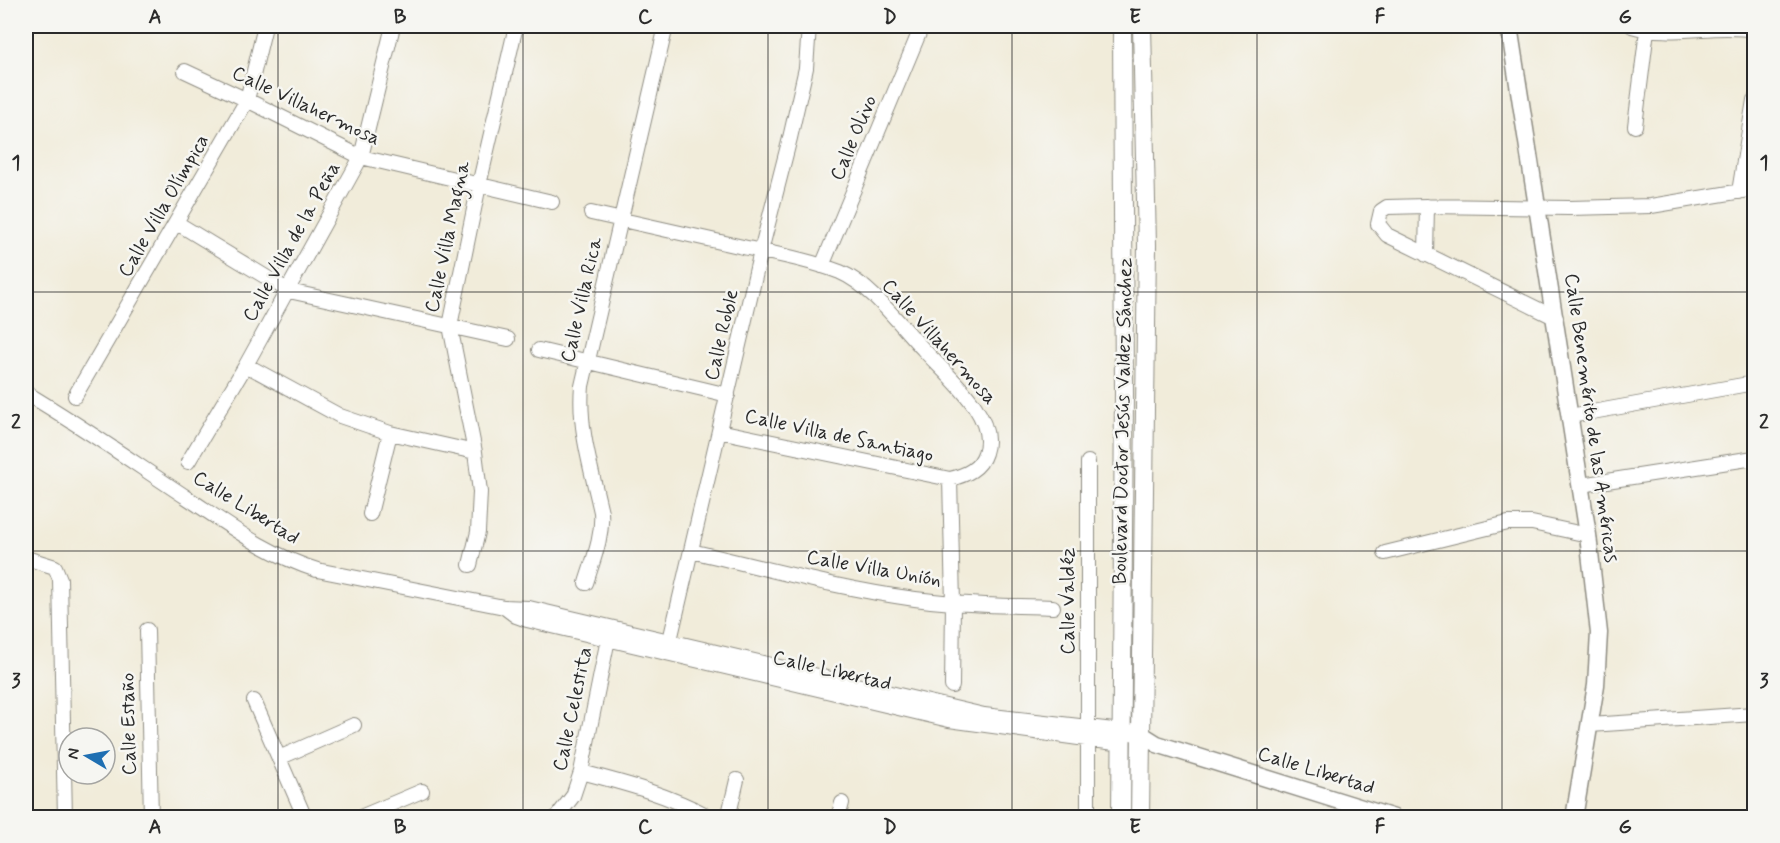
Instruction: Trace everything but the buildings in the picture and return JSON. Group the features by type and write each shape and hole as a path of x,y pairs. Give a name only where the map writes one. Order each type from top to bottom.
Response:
{"main road":[{"name":"Boulevard Doctor Jesús Valdez Sánchez","path":"1121,818 1124,363 1122,26"},
{"name":"Boulevard Doctor Jesús Valdez Sánchez","path":"1140,818 1146,742 1147,245 1142,26"},
{"path":"1124,363 1146,362"}],"street":[{"name":"Calle Villa Olímpica","path":"75,396 247,100 265,26"},
{"name":"Calle Villa de la Peña","path":"188,462 289,291 361,157 393,26"},
{"name":"Calle Villa Magna","path":"470,565 480,515 480,492 475,452 450,326 478,185 516,26"},
{"name":"Calle Villa Rica","path":"586,583 600,537 602,512 582,424 580,404 587,361 666,26"},
{"name":"Calle Roble","path":"668,647 806,68 809,26"},
{"name":"Calle Olivo","path":"822,266 922,26"},
{"name":"Calle Benemérito de las Américas","path":"1509,26 1581,485 1599,651 1590,725 1574,818"},
{"path":"1632,26 1647,30 1729,27 1755,30"},
{"path":"1635,126 1647,30"},
{"name":"Calle Villahermosa","path":"185,71 361,157 552,202"},
{"path":"1739,192 1754,100"},
{"path":"1556,318 1382,232 1378,219 1381,211 1387,207 1427,206 1651,206 1755,189"},
{"path":"1426,255 1427,206"},
{"name":"Calle Villahermosa","path":"591,213 822,266 841,273 860,284 979,411 985,423 988,438 984,458 973,470 950,479"},
{"path":"177,223 289,291 508,339"},
{"name":"Calle Villa de Santiago","path":"538,350 728,395"},
{"path":"246,365 340,416 390,433 475,452"},
{"path":"1570,416 1755,383"},
{"name":"Calle Libertad","path":"26,393 82,427 259,546 277,556 317,570 504,607 529,608 668,647 949,707 1014,725 1122,737 1146,742 1394,818"},
{"name":"Calle Villa de Santiago","path":"719,431 950,479"},
{"path":"370,514 390,433"},
{"path":"1581,485 1755,458"},
{"name":"Calle Valdéz","path":"1088,462 1088,818"},
{"path":"950,479 953,603 952,686"},
{"path":"1385,553 1508,523 1532,523 1588,535"},
{"name":"Calle Villa Unión","path":"691,551 875,593 953,603 1053,608"},
{"path":"26,558 55,567 60,579 65,818"},
{"name":"Calle Libertad","path":"504,607 526,620 608,639 668,647"},
{"name":"Calle Estaño","path":"147,630 151,818"},
{"name":"Calle Celestita","path":"556,818 573,796 581,772 608,639"},
{"path":"254,701 305,818"},
{"path":"1590,725 1755,714"},
{"path":"279,758 354,725"},
{"path":"581,772 654,792 712,818"},
{"path":"728,818 736,780"},
{"path":"358,818 422,791"},
{"path":"838,818 842,803"}]}
